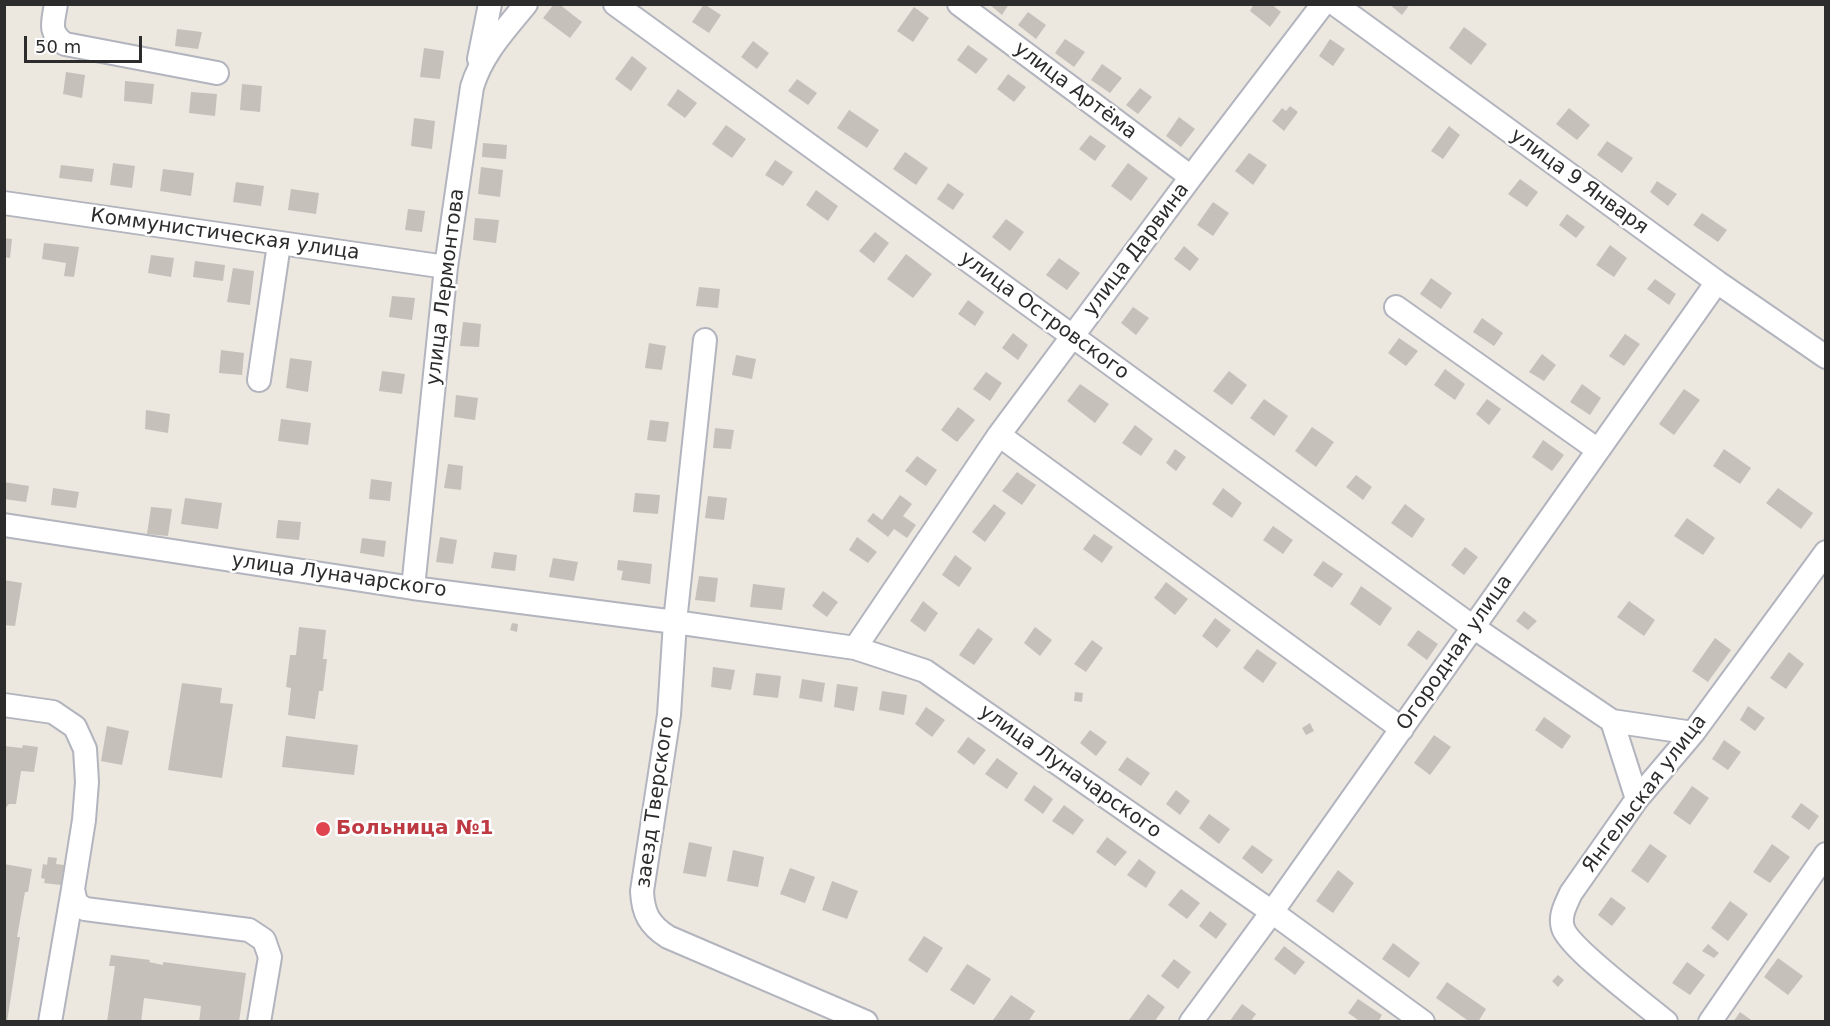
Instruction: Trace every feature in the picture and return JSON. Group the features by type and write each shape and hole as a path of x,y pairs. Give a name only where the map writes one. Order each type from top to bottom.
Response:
{"street":[{"path":"56,4 53,32 65,44 217,73"},
{"path":"477,69 490,4"},
{"name":"улица Лермонтова","path":"413,588 447,267 472,87 477,69 490,48 526,4"},
{"name":"улица Островского","path":"615,4 1473,627 1612,721"},
{"name":"улица Артёма","path":"959,4 1191,177"},
{"name":"улица Дарвина","path":"855,648 999,435 1323,4"},
{"name":"улица 9 Января","path":"1335,4 1717,282 1826,357"},
{"name":"Коммунистическая улица","path":"4,202 447,267"},
{"path":"260,380 279,244"},
{"name":"Огородная улица","path":"1191,1022 1272,912 1717,282"},
{"path":"1396,307 1598,450"},
{"path":"675,622 705,340"},
{"path":"999,435 1402,729"},
{"name":"улица Луначарского","path":"4,525 413,588 855,648 925,672 1272,912 1423,1022"},
{"name":"Янгельская улица","path":"1666,1022 1577,948 1563,928 1562,915 1571,893 1637,799 1693,733 1826,552"},
{"name":"заезд Тверского","path":"675,622 669,715 642,891 642,905 647,918 656,929 668,937 866,1022"},
{"path":"4,705 53,712 75,727 85,749 87,782 85,811 50,1022"},
{"path":"1637,799 1612,721 1693,733"},
{"path":"1710,1022 1826,854"},
{"path":"73,889 76,903 85,909 249,930 264,940 270,957 259,1022"}],"building":[{"path":"554,4 559,4 582,22 570,38 543,18"},
{"path":"704,4 721,15 709,33 692,22"},
{"path":"989,4 1009,4 1002,15"},
{"path":"1254,4 1271,4 1281,12 1270,27 1250,11"},
{"path":"1389,4 1410,4 1402,15"},
{"path":"914,7 929,18 913,42 897,31"},
{"path":"1028,12 1046,25 1036,39 1018,25"},
{"path":"1464,27 1487,44 1471,65 1449,48"},
{"path":"177,29 202,32 198,49 175,46"},
{"path":"1065,39 1085,52 1074,67 1055,53"},
{"path":"1330,39 1345,49 1333,66 1319,56"},
{"path":"753,41 769,53 757,69 741,57"},
{"path":"968,45 988,59 976,74 957,60"},
{"path":"424,48 444,51 440,79 420,77"},
{"path":"632,56 647,68 631,91 615,79"},
{"path":"1102,64 1122,78 1110,93 1091,80"},
{"path":"66,72 85,75 82,98 63,94"},
{"path":"1008,74 1026,87 1014,102 997,89"},
{"path":"797,79 817,93 808,105 788,91"},
{"path":"125,81 154,84 152,104 124,101"},
{"path":"242,84 262,86 260,112 240,110"},
{"path":"1140,88 1152,97 1138,114 1126,105"},
{"path":"678,89 697,103 685,118 667,105"},
{"path":"191,92 217,94 215,116 189,113"},
{"path":"1290,106 1298,112 1284,131 1272,121 1282,108 1286,111"},
{"path":"1569,108 1590,125 1577,140 1556,124"},
{"path":"849,110 879,130 867,148 837,128"},
{"path":"1179,117 1195,129 1181,147 1166,136"},
{"path":"414,118 435,121 432,149 411,146"},
{"path":"726,125 746,139 732,158 712,144"},
{"path":"1449,126 1460,135 1443,159 1431,151"},
{"path":"1090,135 1106,146 1095,161 1079,149"},
{"path":"1607,141 1633,158 1622,173 1597,155"},
{"path":"483,143 507,145 506,159 482,157"},
{"path":"905,152 928,168 916,185 893,169"},
{"path":"1249,153 1267,165 1253,185 1235,171"},
{"path":"775,160 793,172 783,186 765,175"},
{"path":"113,163 135,166 132,188 110,185"},
{"path":"1128,163 1148,178 1131,201 1111,186"},
{"path":"61,165 94,169 92,182 59,178"},
{"path":"481,167 503,170 500,197 478,194"},
{"path":"163,169 194,173 191,196 160,191"},
{"path":"1520,179 1538,192 1527,207 1508,194"},
{"path":"1657,181 1677,194 1668,206 1650,192"},
{"path":"236,182 264,186 261,206 233,202"},
{"path":"948,183 964,194 953,210 937,199"},
{"path":"291,189 319,193 316,214 288,210"},
{"path":"816,190 838,206 828,221 806,205"},
{"path":"1213,202 1229,213 1213,236 1197,225"},
{"path":"408,209 425,211 422,232 405,230"},
{"path":"1702,213 1727,230 1718,242 1693,225"},
{"path":"1567,214 1585,227 1576,238 1559,225"},
{"path":"475,218 499,220 496,243 473,240"},
{"path":"1006,219 1024,232 1010,251 992,237"},
{"path":"875,232 889,243 874,263 859,251"},
{"path":"4,238 12,239 10,258 4,257"},
{"path":"44,243 79,247 74,277 64,276 66,263 42,259"},
{"path":"1610,245 1627,258 1614,277 1596,265"},
{"path":"1184,246 1199,259 1190,271 1174,259"},
{"path":"906,254 932,274 913,298 887,279"},
{"path":"151,255 174,258 171,277 148,273"},
{"path":"1059,258 1080,273 1067,290 1046,275"},
{"path":"195,261 225,265 223,281 193,277"},
{"path":"233,268 254,271 250,305 227,302"},
{"path":"1431,278 1452,293 1441,309 1420,294"},
{"path":"1655,279 1676,294 1669,305 1647,289"},
{"path":"699,287 720,289 718,308 696,306"},
{"path":"392,296 415,298 412,320 389,317"},
{"path":"968,300 984,312 975,326 958,314"},
{"path":"1133,307 1149,318 1136,335 1121,323"},
{"path":"1482,318 1503,333 1494,346 1473,332"},
{"path":"463,322 481,324 479,347 460,346"},
{"path":"1013,333 1028,345 1018,360 1002,348"},
{"path":"1625,334 1640,344 1624,366 1609,356"},
{"path":"1399,338 1418,351 1406,366 1388,353"},
{"path":"649,343 666,346 662,370 645,368"},
{"path":"221,350 244,353 242,375 219,373"},
{"path":"1542,354 1556,365 1544,381 1529,372"},
{"path":"736,355 756,359 752,379 732,375"},
{"path":"290,358 312,361 308,392 286,388"},
{"path":"1445,369 1465,384 1455,400 1434,385"},
{"path":"382,371 405,374 402,394 379,391"},
{"path":"1229,371 1247,385 1232,405 1213,391"},
{"path":"986,372 1002,383 990,401 973,389"},
{"path":"1080,384 1109,404 1095,423 1067,401"},
{"path":"1582,384 1601,398 1590,415 1570,402"},
{"path":"1684,389 1700,400 1674,435 1659,424"},
{"path":"456,395 478,398 475,420 454,417"},
{"path":"1264,399 1288,416 1274,436 1250,418"},
{"path":"1487,399 1501,409 1489,425 1476,414"},
{"path":"958,407 975,420 957,442 941,430"},
{"path":"146,410 170,414 168,433 145,429"},
{"path":"281,419 311,423 308,445 278,441"},
{"path":"650,420 669,422 666,442 647,440"},
{"path":"1135,425 1153,439 1141,456 1122,443"},
{"path":"1312,427 1334,442 1316,467 1295,451"},
{"path":"715,428 734,430 731,449 713,448"},
{"path":"1543,440 1564,455 1552,471 1532,457"},
{"path":"1175,449 1186,457 1176,471 1166,463"},
{"path":"1724,449 1751,468 1740,484 1713,466"},
{"path":"917,456 937,470 926,486 905,471"},
{"path":"448,464 463,466 461,490 444,488"},
{"path":"1017,472 1036,485 1022,505 1002,491"},
{"path":"1356,475 1372,487 1363,500 1346,487"},
{"path":"371,479 392,482 390,501 369,499"},
{"path":"4,482 29,486 26,502 4,499"},
{"path":"53,488 79,492 76,508 51,505"},
{"path":"1223,488 1242,503 1232,518 1212,504"},
{"path":"1778,488 1813,513 1801,529 1766,503"},
{"path":"635,493 660,495 658,514 633,512"},
{"path":"900,495 912,504 903,516 916,525 907,538 894,529 888,537 867,521 873,513 882,520"},
{"path":"708,496 727,498 724,520 705,518"},
{"path":"185,498 222,503 218,529 181,524"},
{"path":"994,504 1006,513 985,542 972,532"},
{"path":"1405,504 1425,519 1412,538 1391,523"},
{"path":"151,507 172,509 168,536 147,534"},
{"path":"1687,518 1715,538 1703,555 1674,536"},
{"path":"278,520 301,522 299,540 276,538"},
{"path":"1273,526 1293,540 1283,554 1263,540"},
{"path":"1094,534 1113,547 1102,563 1083,549"},
{"path":"440,537 457,540 453,564 436,562"},
{"path":"857,537 877,552 868,563 849,550"},
{"path":"362,538 386,541 384,557 360,553"},
{"path":"1465,547 1478,557 1464,575 1451,565"},
{"path":"494,552 517,555 515,571 491,568"},
{"path":"955,555 972,568 959,587 942,575"},
{"path":"553,558 578,562 574,581 549,577"},
{"path":"618,560 652,564 650,584 621,580 623,571 617,570"},
{"path":"1323,561 1343,574 1332,588 1313,575"},
{"path":"699,576 718,578 715,602 695,600"},
{"path":"4,580 22,583 15,626 4,625"},
{"path":"1166,582 1188,599 1175,615 1154,598"},
{"path":"753,584 785,588 782,610 750,607"},
{"path":"1361,586 1392,608 1380,626 1350,604"},
{"path":"823,591 838,602 827,617 812,606"},
{"path":"923,601 938,613 925,632 910,621"},
{"path":"1629,601 1655,620 1644,636 1617,617"},
{"path":"1524,611 1537,621 1528,630 1516,621"},
{"path":"1215,618 1231,630 1217,648 1202,636"},
{"path":"512,623 518,624 517,632 510,630"},
{"path":"299,627 326,630 323,659 327,659 323,691 319,691 315,719 288,715 291,688 286,687 290,655 296,655"},
{"path":"1035,627 1052,640 1040,656 1024,643"},
{"path":"978,628 993,639 974,665 959,655"},
{"path":"1418,630 1438,644 1427,660 1407,645"},
{"path":"1715,638 1731,650 1708,682 1692,671"},
{"path":"1092,640 1103,648 1086,672 1074,664"},
{"path":"1257,649 1277,663 1263,683 1243,668"},
{"path":"1789,652 1804,664 1786,689 1770,678"},
{"path":"713,667 735,670 731,690 711,687"},
{"path":"756,673 781,676 778,698 753,695"},
{"path":"802,679 825,683 822,702 799,698"},
{"path":"182,683 222,688 220,703 233,704 222,778 168,770"},
{"path":"837,684 858,687 854,711 834,707"},
{"path":"882,691 907,695 904,715 879,710"},
{"path":"1075,692 1083,693 1082,702 1074,701"},
{"path":"1748,706 1765,718 1755,731 1740,720"},
{"path":"926,707 945,720 932,737 915,724"},
{"path":"1544,717 1571,736 1562,749 1535,730"},
{"path":"1310,723 1314,731 1306,735 1302,728"},
{"path":"107,726 129,731 122,765 101,761"},
{"path":"1090,730 1107,742 1096,756 1080,743"},
{"path":"1434,735 1451,747 1430,775 1414,763"},
{"path":"286,736 358,745 354,775 282,767"},
{"path":"968,737 986,750 974,765 957,752"},
{"path":"1724,740 1741,752 1728,770 1712,759"},
{"path":"23,745 38,747 34,772 21,771 16,804 9,804 4,810 4,746 22,748"},
{"path":"1127,757 1150,773 1141,786 1118,770"},
{"path":"997,758 1018,773 1007,789 985,774"},
{"path":"1034,785 1053,799 1043,814 1024,800"},
{"path":"1692,786 1709,798 1690,825 1673,813"},
{"path":"1176,790 1190,801 1180,815 1166,804"},
{"path":"1801,803 1819,816 1809,830 1791,817"},
{"path":"1064,805 1084,820 1073,835 1052,821"},
{"path":"1209,814 1230,829 1219,844 1199,828"},
{"path":"1107,837 1127,852 1115,866 1096,852"},
{"path":"689,842 712,847 706,877 683,873"},
{"path":"1650,844 1667,856 1648,883 1631,871"},
{"path":"1772,844 1790,857 1770,883 1753,872"},
{"path":"1252,845 1273,860 1262,874 1242,858"},
{"path":"733,850 764,857 758,887 727,881"},
{"path":"48,857 57,858 56,864 64,865 61,885 44,883 45,879 41,878 43,864 47,865"},
{"path":"1139,859 1156,872 1146,888 1127,875"},
{"path":"4,864 32,869 28,892 25,892 17,937 20,937 7,1022 4,1022"},
{"path":"790,868 815,877 805,903 780,894"},
{"path":"1338,870 1354,883 1333,913 1316,901"},
{"path":"832,881 858,891 847,919 822,910"},
{"path":"1181,889 1200,903 1187,919 1168,905"},
{"path":"1611,897 1626,908 1612,926 1598,915"},
{"path":"1730,901 1748,914 1728,941 1711,928"},
{"path":"1210,911 1227,924 1216,939 1199,926"},
{"path":"924,936 943,948 927,973 908,960"},
{"path":"1393,943 1420,963 1409,978 1382,959"},
{"path":"1708,944 1719,953 1714,958 1702,951"},
{"path":"1284,946 1305,962 1295,975 1274,959"},
{"path":"111,955 150,960 149,962 163,965 163,962 246,973 239,1022 199,1022 201,1006 144,998 141,1022 107,1022 115,966 109,966"},
{"path":"1778,958 1803,976 1788,995 1764,977"},
{"path":"1174,959 1191,972 1178,989 1161,976"},
{"path":"1687,962 1705,975 1690,995 1672,983"},
{"path":"967,964 991,979 974,1005 950,990"},
{"path":"1558,975 1564,980 1558,987 1552,981"},
{"path":"1447,982 1486,1009 1478,1022 1470,1022 1436,998"},
{"path":"1148,994 1165,1007 1154,1022 1132,1022 1129,1020"},
{"path":"1011,995 1035,1011 1028,1022 996,1022 993,1020"},
{"path":"1358,999 1382,1015 1378,1022 1361,1022 1348,1013"},
{"path":"1242,1004 1256,1014 1250,1022 1229,1022"},
{"path":"1740,1012 1754,1022 1733,1022"}],"place":[{"name":"Больница №1","path":"323,829"}]}
